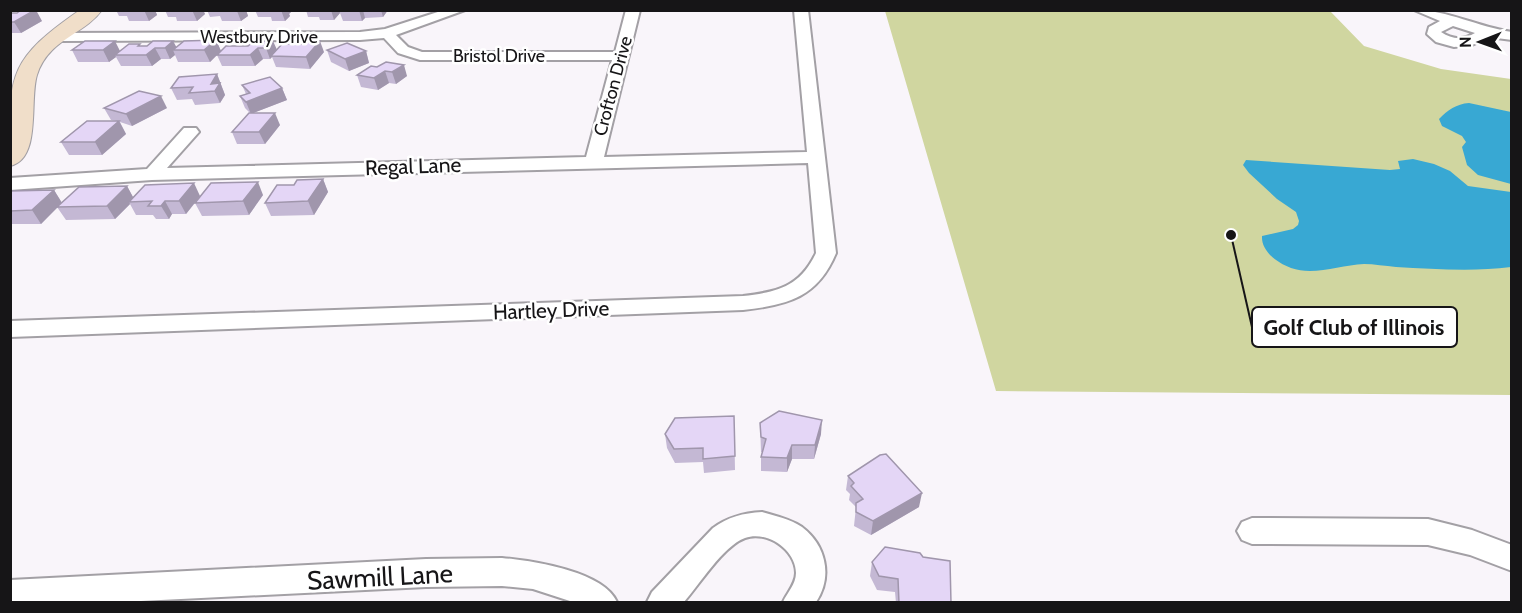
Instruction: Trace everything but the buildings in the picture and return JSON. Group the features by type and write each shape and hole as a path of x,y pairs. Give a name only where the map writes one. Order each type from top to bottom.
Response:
{"street":[{"path":"10,159 17,151 20,135 18,77 40,52 93,10"},
{"name":"Westbury Drive","path":"57,37 342,36 387,33 459,10"},
{"name":"Crofton Drive","path":"594,161 633,10"},
{"name":"Hartley Drive","path":"10,329 743,303 766,300 795,291 815,276 823,264 826,252 801,10"},
{"path":"1420,10 1486,32 1512,36"},
{"path":"1452,21 1434,30 1434,34 1448,41 1465,43 1474,42 1486,32"},
{"name":"Bristol Drive","path":"387,33 404,50 420,56 620,56"},
{"path":"152,174 190,132"},
{"name":"Regal Lane","path":"10,184 152,174 817,157"},
{"path":"663,603 725,534 746,525 773,527 792,536 804,546 810,560 811,578 804,597 799,603"},
{"path":"1252,531 1428,532 1472,543 1512,558"},
{"name":"Sawmill Lane","path":"10,594 426,573 502,572 533,575 574,587 601,603"}],"green space":[{"path":"885,11 1330,11 1364,46 1441,69 1511,79 1511,395 996,391"}],"water":[{"path":"1469,103 1511,112 1511,184 1478,175 1467,165 1462,147 1466,142 1462,136 1442,126 1439,119 1446,113 1456,106"},
{"path":"1413,159 1450,171 1468,186 1511,192 1511,267 1454,270 1364,264 1309,271 1286,266 1275,260 1264,247 1262,236 1293,229 1299,221 1296,212 1277,199 1249,173 1243,165 1246,160 1390,170 1400,169 1398,161"}],"place":[{"name":"Golf Club of Illinois","path":"1231,235"}]}
